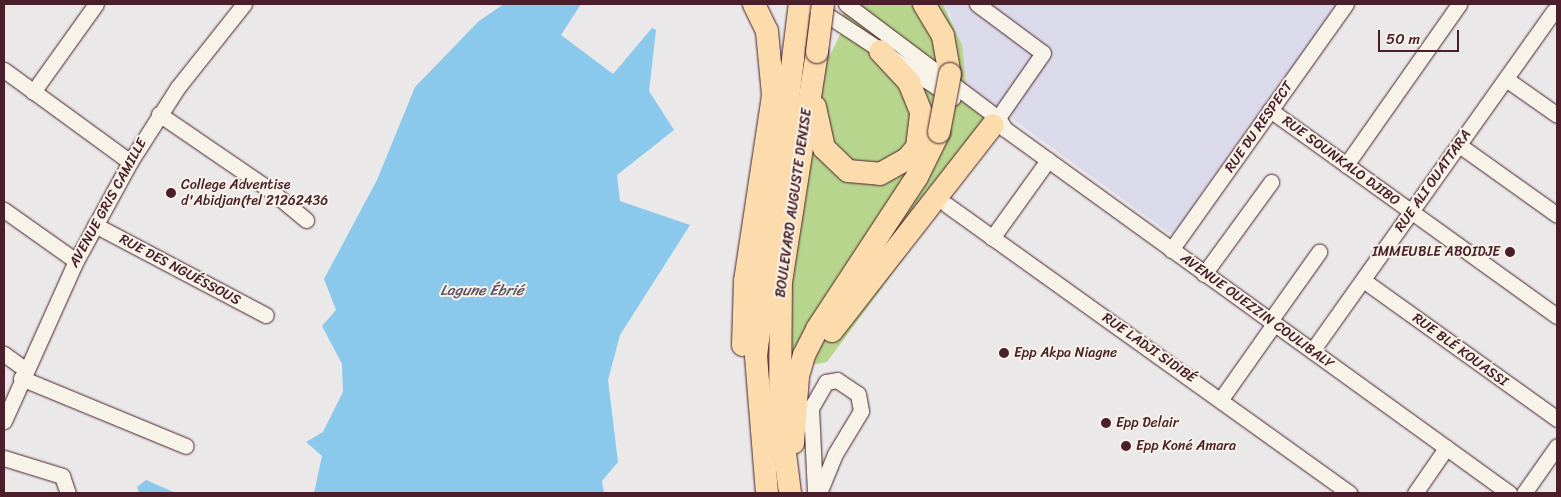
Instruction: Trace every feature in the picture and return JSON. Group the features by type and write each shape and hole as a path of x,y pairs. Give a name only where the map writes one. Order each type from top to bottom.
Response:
{"highway":[{"path":"754,4 767,31 773,95 745,281 742,356 762,459"},
{"name":"BOULEVARD AUGUSTE DENISE","path":"767,493 762,459 756,356 800,4"},
{"name":"BOULEVARD AUGUSTE DENISE","path":"789,489 780,414 781,282 823,4"},
{"path":"789,489 798,376 817,329 917,177 939,132 950,74 943,36 924,4"},
{"path":"817,52 815,114 824,148 834,162 863,175 880,174 907,160 922,130 917,98 880,51"},
{"path":"795,416 812,361 837,323 999,124"}],"street":[{"path":"33,92 96,4"},
{"name":"AVENUE OUEZZIN COULIBALY","path":"811,4 880,51 999,124"},
{"name":"AVENUE OUEZZIN COULIBALY","path":"846,4 999,124 1509,493"},
{"path":"977,4 1043,52 999,124"},
{"name":"RUE DU RESPECT","path":"1171,250 1346,4"},
{"path":"1346,165 1459,4"},
{"name":"AVENUE GRIS CAMILLE","path":"4,421 23,374 76,261 130,162 159,114 235,6"},
{"name":"RUE ALI OUATTARA","path":"1312,352 1506,78 1551,10"},
{"path":"4,70 130,162"},
{"path":"1506,78 1557,115"},
{"name":"RUE SOUNKALO DJIBO","path":"1270,110 1557,316"},
{"path":"159,114 270,190 306,220"},
{"path":"1459,145 1557,215"},
{"path":"992,238 1048,160"},
{"path":"1204,274 1271,182"},
{"name":"RUE LADJI SIDIBÉ","path":"947,205 1350,493"},
{"path":"4,210 76,261"},
{"name":"RUE DES NGUÉSSOUS","path":"95,225 266,315"},
{"path":"1221,399 1319,252"},
{"name":"RUE BLÉ KOUASSI","path":"1363,280 1557,419"},
{"path":"4,354 23,374 186,446"},
{"path":"815,493 811,408 821,388 837,380 858,394 861,411 835,454 820,493"},
{"path":"1524,493 1557,446"},
{"path":"1415,493 1446,448"},
{"path":"4,458 62,476 68,493"}],"shaded area":[{"path":"943,4 1337,4 1172,235 966,85 950,13"}],"green space":[{"path":"844,4 943,4 962,45 966,85 1008,117 827,362 787,369 792,282 826,63 841,33"}],"water":[{"name":"Lagune Ébrié","path":"504,4 581,4 561,35 613,74 652,28 656,30 649,91 674,130 617,175 620,201 690,225 620,335 608,380 618,462 602,481 604,493 314,493 322,456 306,442 323,432 343,392 342,364 322,326 336,310 324,279 377,180 415,87 479,21"},
{"path":"146,480 176,493 139,493 137,487"}],"place":[{"name":"College Adventise d'Abidjan(tel 21262436","path":"171,193"},
{"name":"IMMEUBLE ABOIDJE","path":"1510,252"},
{"name":"Epp Akpa Niagne","path":"1004,353"},
{"name":"Epp Delair","path":"1106,423"},
{"name":"Epp Koné Amara","path":"1126,446"}]}
